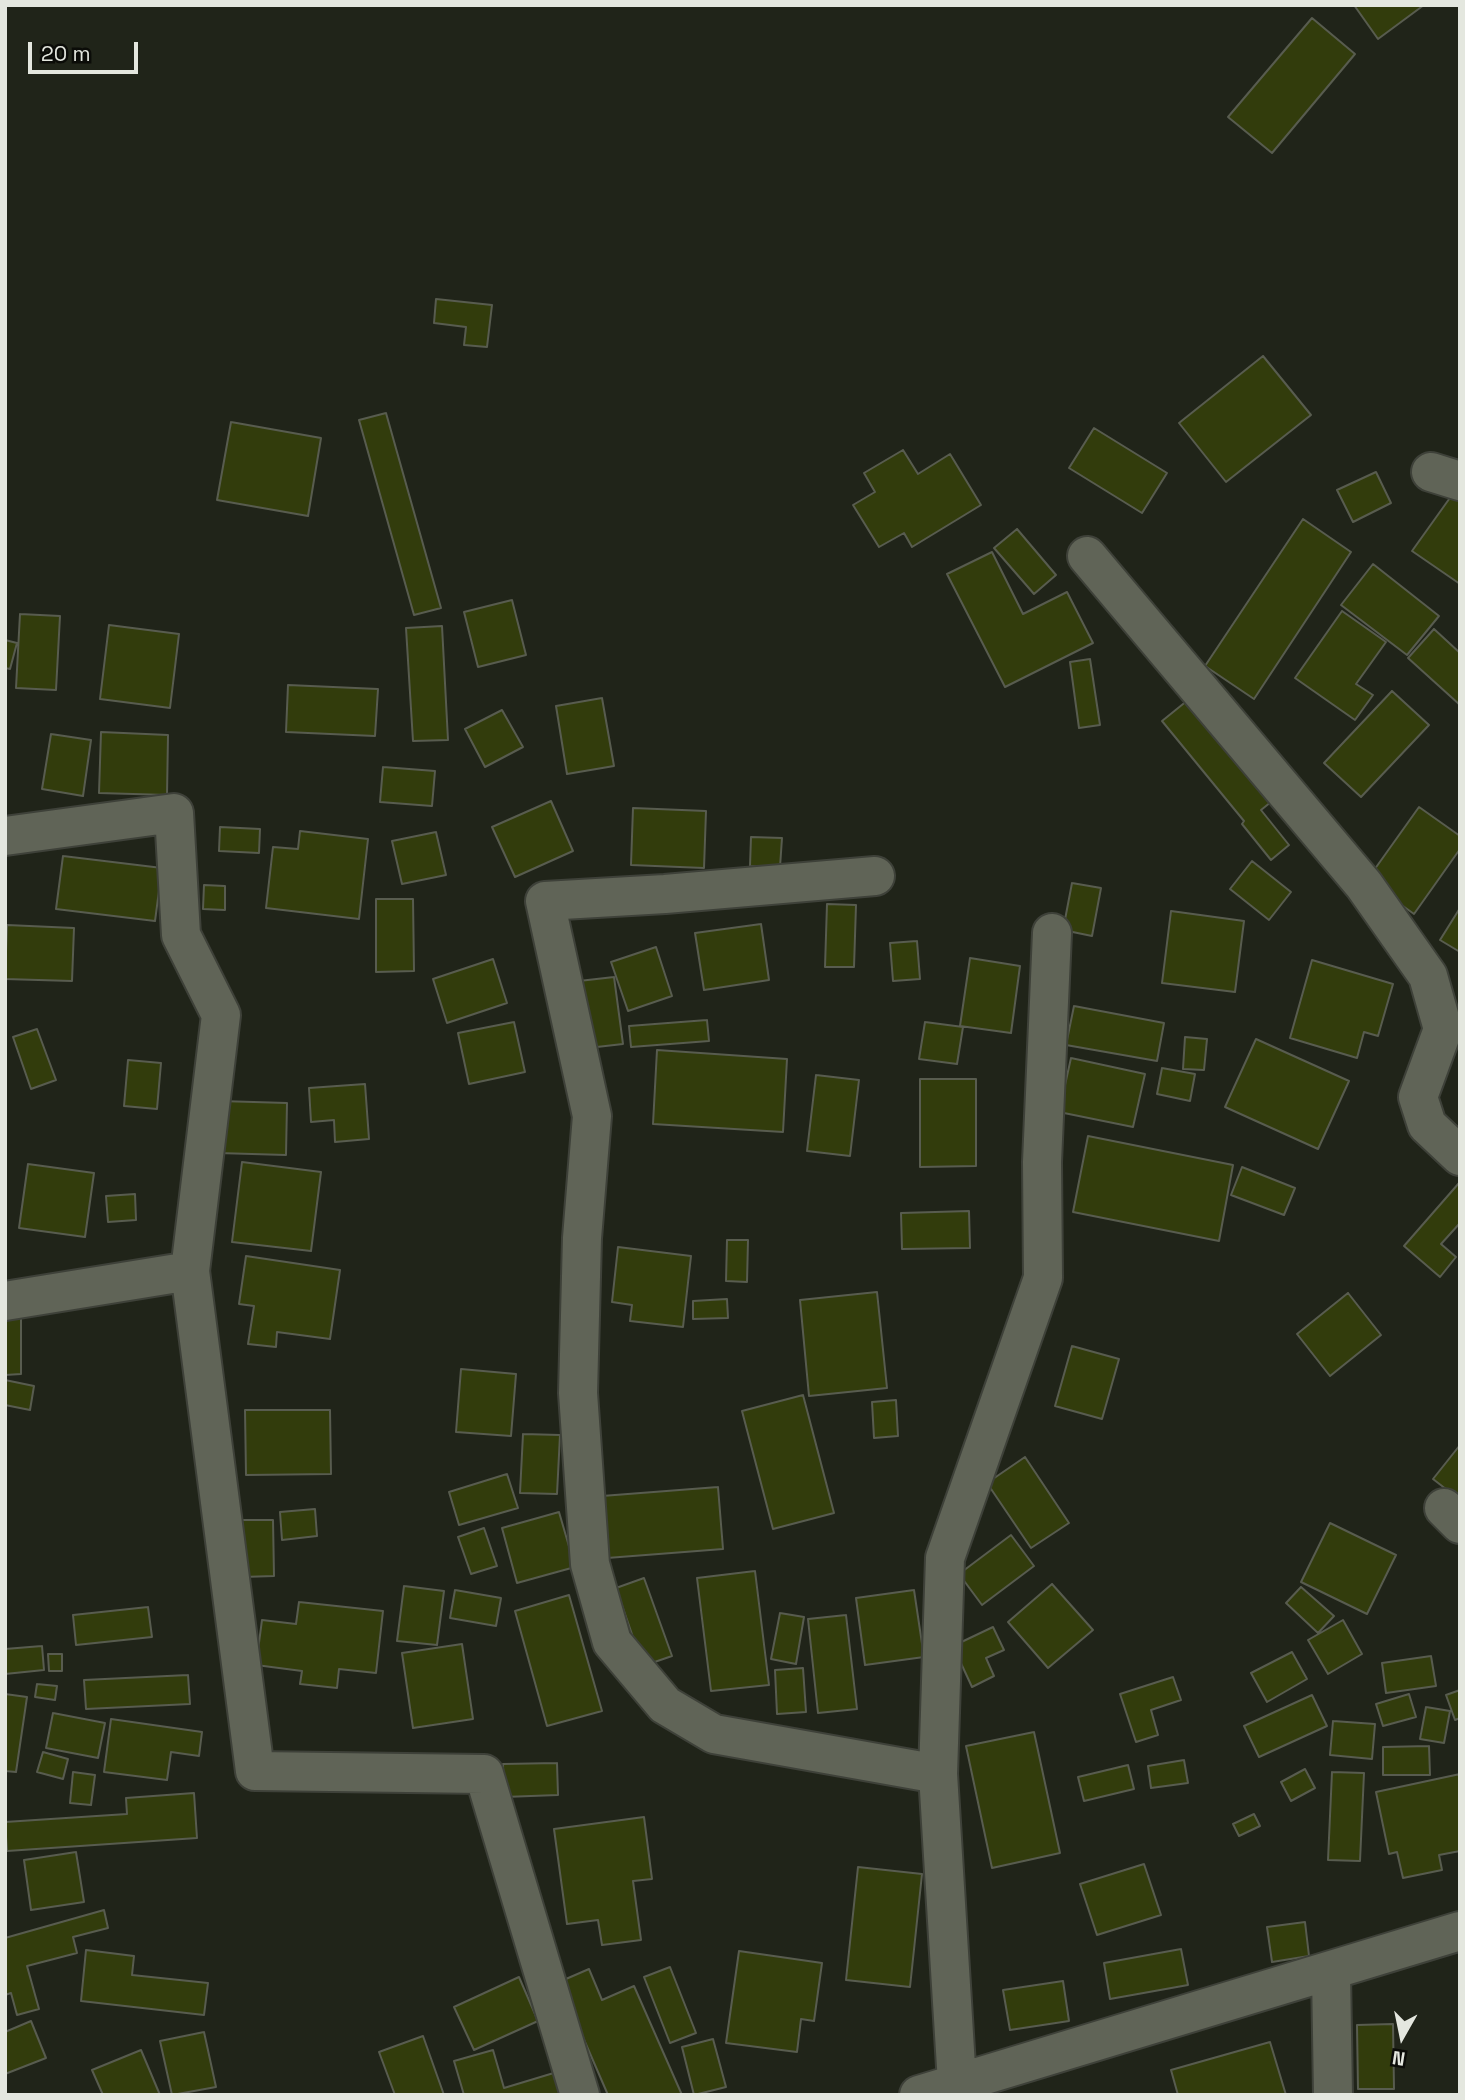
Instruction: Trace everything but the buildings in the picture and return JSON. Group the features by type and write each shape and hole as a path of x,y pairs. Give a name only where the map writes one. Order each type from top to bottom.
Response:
{"street":[{"path":"1087,556 1364,885 1428,976 1443,1029 1418,1097 1427,1125 1460,1156"},
{"path":"5,836 174,813 181,934 221,1015 190,1271 255,1771 484,1774 580,2095"},
{"path":"875,876 545,901 592,1116 582,1238 578,1393 588,1538 590,1564 612,1642 665,1705 714,1734 938,1774"},
{"path":"957,2083 938,1774 945,1558 1043,1278 1042,1162 1052,933"},
{"path":"5,1301 190,1271"},
{"path":"919,2095 1460,1931"},
{"path":"1331,1972 1333,2095"}]}
